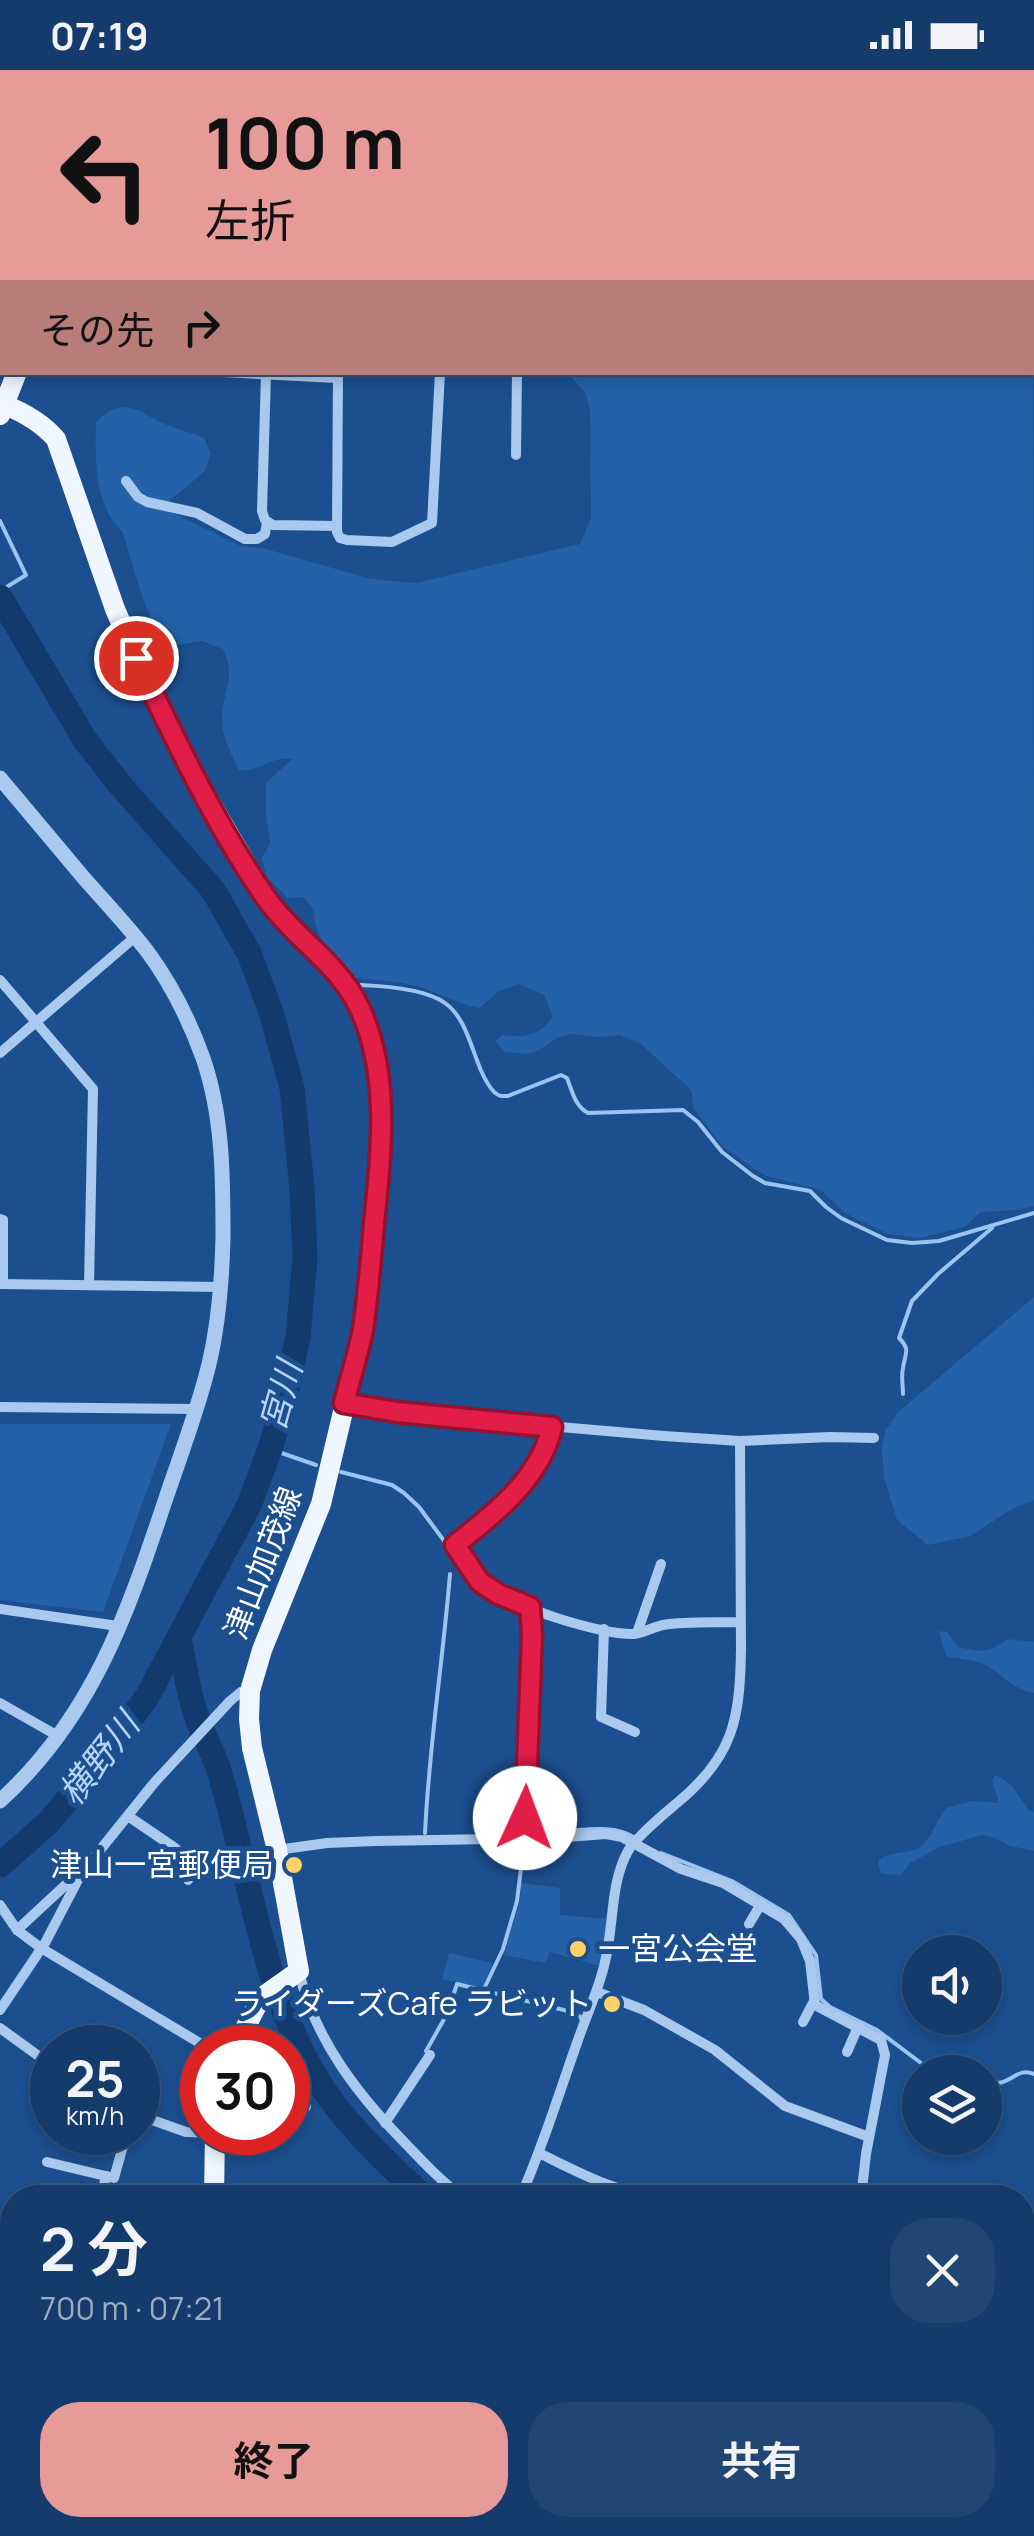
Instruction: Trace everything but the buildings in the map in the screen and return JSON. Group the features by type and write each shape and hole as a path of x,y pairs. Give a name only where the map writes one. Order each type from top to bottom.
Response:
{"main road":[{"name":"津山加茂線","path":"16,375 2,408 28,415 56,440 122,625 196,778 269,903 344,982 360,1008 377,1063 378,1175 362,1332 320,1504 262,1650 250,1691 252,1748 277,1850 293,1975"},
{"path":"247,2025 265,1995 293,1975"},
{"path":"214,2185 215,2155"}],"street":[{"path":"126,480 146,502 198,513 244,539 257,539 265,534 267,522 262,511 266,375"},
{"path":"337,375 340,538 392,542 432,523 440,375"},
{"path":"516,455 517,375"},
{"path":"267,522 337,526"},
{"path":"0,778 149,954 176,1000 203,1058 216,1110 224,1182 221,1287 209,1365 137,1584 93,1684 58,1736 0,1801"},
{"path":"0,1053 134,937"},
{"path":"1,982 93,1089 89,1285"},
{"path":"0,1220 1,1284 221,1287"},
{"path":"344,1403 552,1427 740,1440 874,1438"},
{"path":"0,1407 196,1409"},
{"path":"552,1427 548,1444 524,1482 498,1511 455,1545 480,1582 530,1612 604,1630 637,1634 664,1625 740,1622"},
{"path":"525,2185 597,1992 623,1860 659,1818 700,1784 729,1740 739,1700 742,1650 740,1440"},
{"path":"637,1634 661,1564"},
{"path":"0,1610 120,1628"},
{"path":"530,1612 525,1818 533,1837"},
{"path":"604,1630 602,1716 634,1732"},
{"path":"0,2010 41,1948 80,1875 154,1782 230,1701 241,1692 250,1691"},
{"path":"0,1703 58,1736"},
{"path":"128,1816 186,1857 194,1866 188,1880"},
{"path":"277,1850 327,1843 606,1834 636,1841 681,1868 724,1883 761,1904 784,1919 802,1939 810,1960 815,2005 881,2040 884,2055 863,2185"},
{"path":"14,1925 80,1875"},
{"path":"749,1924 761,1904"},
{"path":"0,1905 14,1925 41,1948 180,2031"},
{"path":"293,1975 327,2045 365,2100 447,2185"},
{"path":"597,1992 644,2010 715,2050 785,2106 869,2137"},
{"path":"803,2022 814,1999"},
{"path":"847,2052 858,2027"},
{"path":"0,2028 30,2050"},
{"path":"385,2123 430,2056"},
{"path":"539,2153 608,2185"},
{"path":"46,2162 114,2178 120,2155"},
{"path":"104,2185 106,2176"}],"shaded area":[{"path":"569,375 1033,375 1034,1206 981,1212 964,1227 919,1238 888,1234 845,1213 821,1190 766,1176 723,1147 694,1109 691,1090 641,1044 620,1035 571,1034 528,1054 505,1052 495,1041 502,1035 531,1034 553,1017 544,995 519,984 499,991 479,1008 408,984 350,977 325,947 309,903 303,897 288,898 266,876 262,858 270,843 266,783 292,759 239,770 223,729 229,669 223,649 202,641 171,646 153,622 122,531 101,495 96,422 115,409 131,408 204,438 211,453 204,472 170,500 173,513 241,546 266,549 371,579 416,583 580,544 591,518 590,413 586,393"},
{"path":"1034,1297 1034,1500 970,1536 928,1545 897,1520 884,1478 885,1431 898,1412"},
{"path":"0,1424 171,1424 103,1612 0,1600"},
{"path":"939,1631 947,1632 958,1647 973,1650 989,1649 1007,1639 1034,1642 1034,1693 986,1665 946,1656"},
{"path":"996,1775 1010,1784 1034,1812 1034,1851 982,1835 940,1847 910,1863 901,1875 881,1874 878,1861 924,1844 946,1808 972,1801 999,1803 992,1780"},
{"path":"521,1883 560,1888 560,1915 610,1919 600,1966 550,1952 545,1963 504,1955 520,1901"},
{"path":"449,1953 493,1963 481,1989 442,1979"}],"waterway":[{"path":"0,521 26,575 0,591"},
{"name":"宮川","path":"0,597 85,740 213,890 249,953 271,1012 292,1088 305,1258 298,1337 284,1403 249,1505 147,1697 48,1823 0,1865"},
{"path":"361,985 416,991 445,1003 461,1022 481,1071 499,1095 508,1096 561,1075 567,1078 577,1102 588,1113 683,1110 722,1152 753,1176 765,1183 810,1191 841,1218 887,1240 939,1241 1034,1213"},
{"path":"903,1394 906,1349 899,1338 912,1301 992,1228"},
{"path":"270,1449 316,1465"},
{"path":"341,1472 392,1485 404,1493 419,1507 485,1596 536,1617 541,1641 535,1677 530,1813 536,1824 548,1831 609,1829 635,1838"},
{"path":"425,1833 450,1574"},
{"name":"宮川","path":"179,1639 192,1700 219,1770 261,1936 286,2015 322,2087 343,2115 412,2185"},
{"path":"483,1991 503,1949 517,1901 524,1844"},
{"path":"661,1853 732,1881 789,1915 816,1955 821,1999 877,2030 910,2055"},
{"path":"426,2051 447,2014 457,1984 564,2010 581,2019"},
{"path":"1002,2082 1024,2072 1034,2074"}],"place":[{"name":"津山一宮郵便局","path":"294,1865"},
{"name":"一宮公会堂","path":"578,1949"},
{"name":"ライダーズCafe ラビット","path":"612,2004"}],"route":[{"path":"136,658 203,792 260,889 291,928 344,982 360,1008 370,1036 380,1088 378,1175 362,1332 344,1403 552,1427 548,1444 524,1482 498,1511 455,1545 480,1582 530,1607 525,1818"}],"water label":[{"name":"横野川","path":"99,1759"}]}
